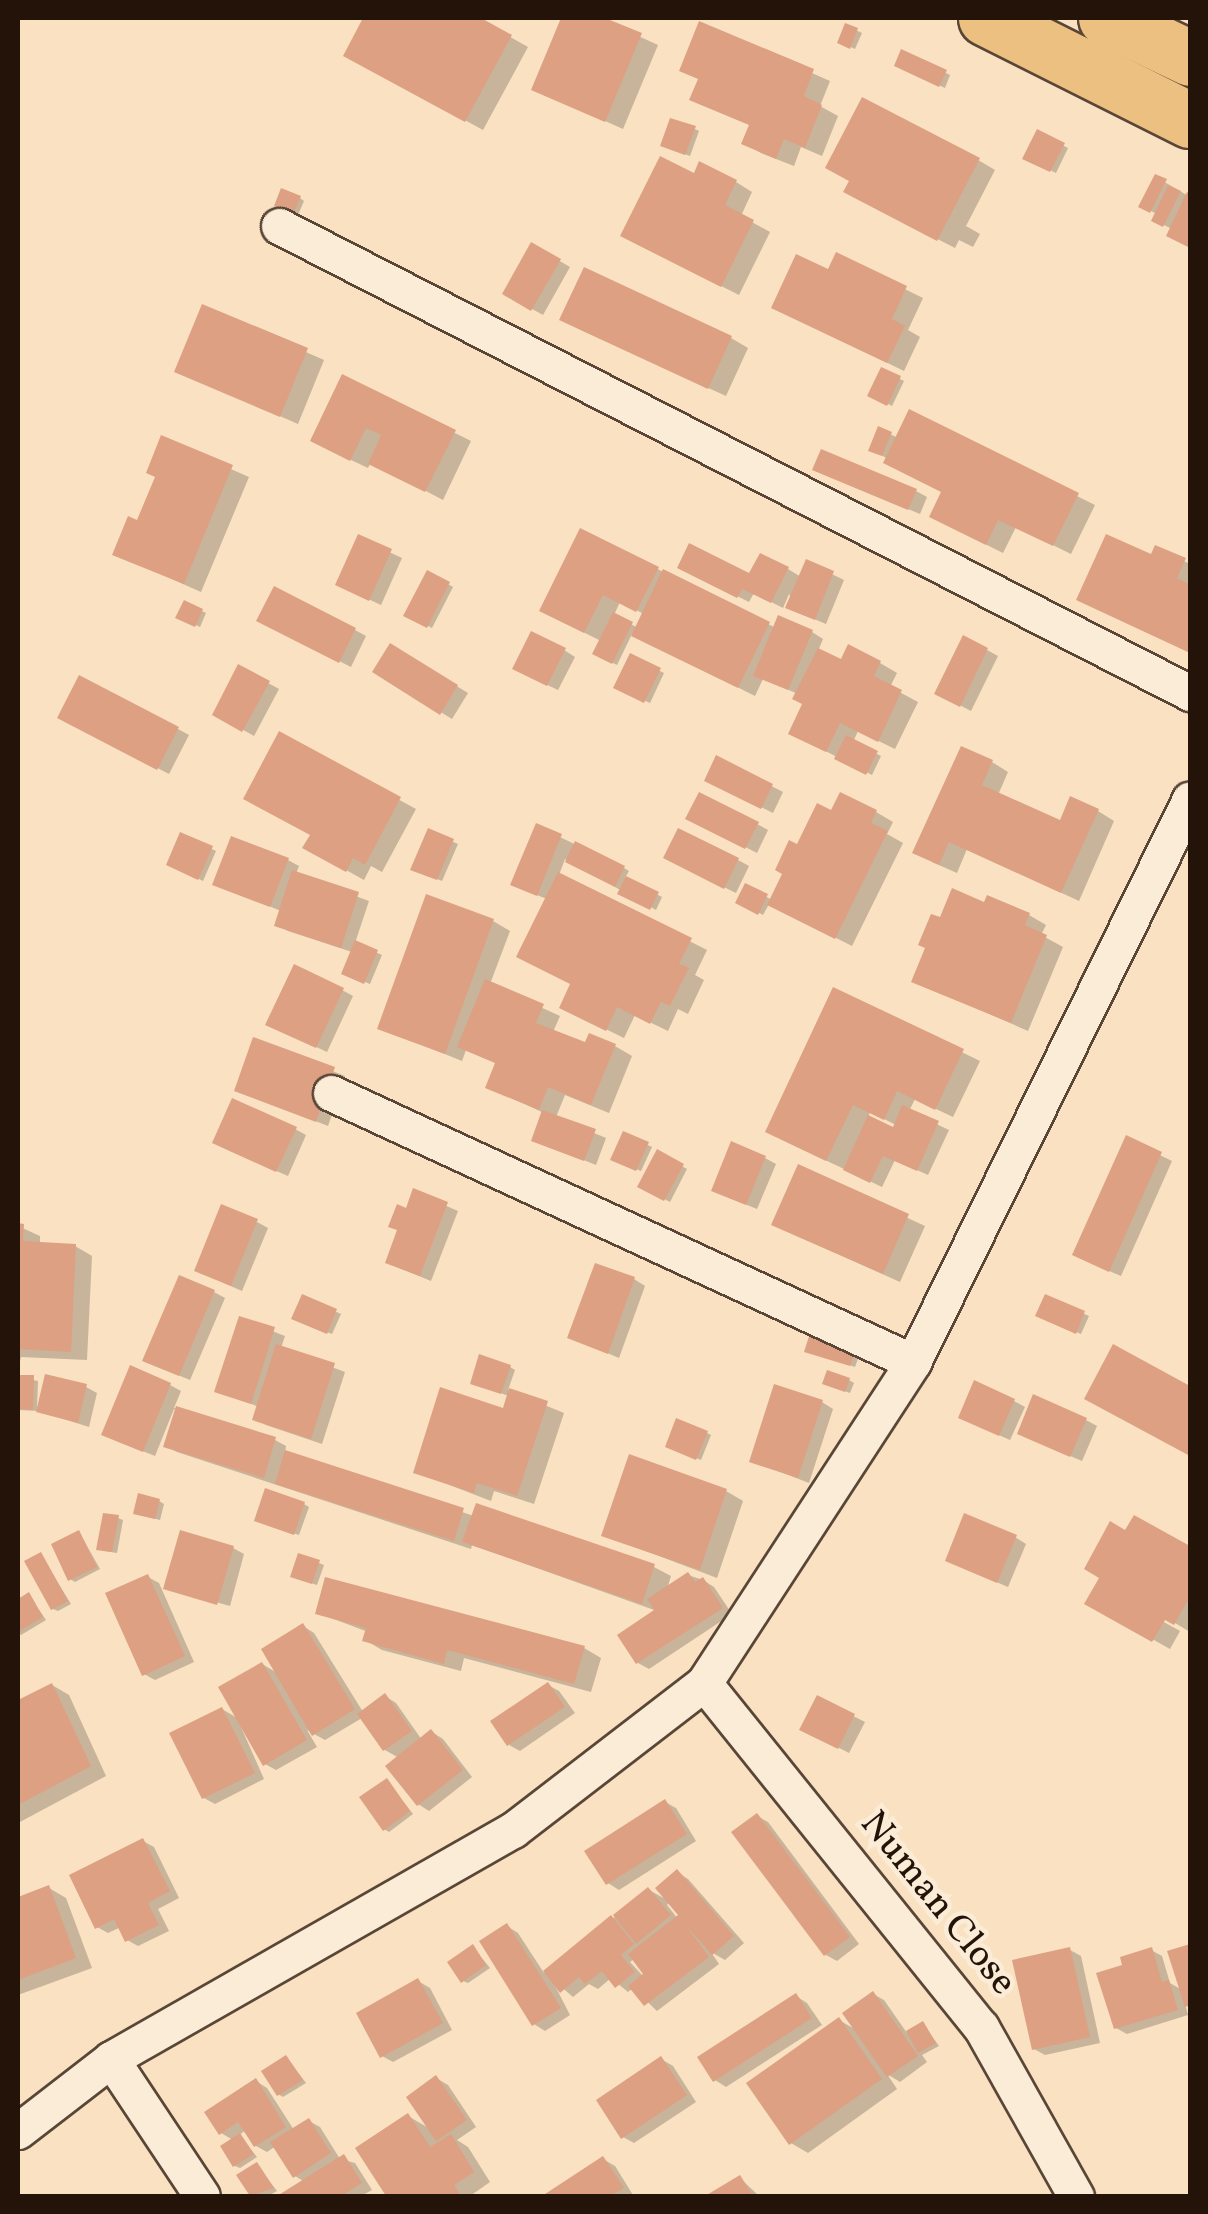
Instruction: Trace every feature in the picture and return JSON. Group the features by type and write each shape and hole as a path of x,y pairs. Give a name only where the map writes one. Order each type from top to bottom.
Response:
{"main road":[{"path":"986,18 1086,40 1190,120"},
{"path":"1106,18 1190,58"}],"street":[{"path":"279,226 1190,693"},
{"path":"18,2131 111,2060 512,1830 704,1682 913,1362 1190,800"},
{"path":"331,1092 913,1362"},
{"name":"Numan Close","path":"704,1682 981,2026 1076,2196"},
{"path":"111,2060 202,2196"}],"building":[{"path":"363,18 481,18 512,35 465,122 343,56"},
{"path":"561,18 605,18 642,33 605,122 531,90"},
{"path":"699,21 814,69 804,96 822,105 805,148 784,139 776,159 741,144 749,125 689,100 698,79 679,71"},
{"path":"845,23 858,28 850,49 837,43"},
{"path":"901,49 947,70 939,87 894,66"},
{"path":"862,97 980,158 937,241 843,192 849,181 825,168"},
{"path":"670,118 696,126 685,155 660,146"},
{"path":"1037,129 1065,143 1050,172 1022,159"},
{"path":"660,156 694,173 699,161 737,180 725,205 754,220 721,287 620,236"},
{"path":"1155,174 1167,179 1150,213 1138,207"},
{"path":"1168,185 1181,191 1163,227 1151,221"},
{"path":"281,188 301,196 293,214 274,206"},
{"path":"1187,192 1190,194 1190,248 1166,236"},
{"path":"531,242 561,259 531,311 502,294"},
{"path":"836,252 907,286 892,319 905,326 887,363 771,308 796,254 828,269"},
{"path":"584,267 732,336 708,389 559,320"},
{"path":"202,304 308,348 280,417 174,372"},
{"path":"881,367 901,376 887,406 867,396"},
{"path":"342,374 456,430 425,492 368,464 381,435 366,428 350,461 310,441"},
{"path":"909,409 1079,493 1053,546 998,520 986,545 929,517 941,492 883,463"},
{"path":"878,426 892,432 882,456 868,451"},
{"path":"161,435 233,465 184,584 112,555 128,516 137,520 155,477 146,473"},
{"path":"821,449 917,489 908,510 812,470"},
{"path":"580,528 659,567 636,612 603,595 584,633 539,611"},
{"path":"358,534 392,549 369,601 335,585"},
{"path":"1106,534 1151,554 1155,545 1186,558 1177,578 1190,585 1190,653 1076,600"},
{"path":"689,543 749,573 760,553 789,567 771,603 742,589 737,598 677,568"},
{"path":"806,559 834,571 815,620 785,608"},
{"path":"663,569 770,622 738,688 631,636"},
{"path":"427,570 450,582 427,628 403,616"},
{"path":"274,586 356,628 339,663 256,621"},
{"path":"184,600 203,609 195,627 175,618"},
{"path":"613,612 633,622 612,664 592,654"},
{"path":"778,615 813,630 788,690 753,676"},
{"path":"531,631 566,648 547,686 512,669"},
{"path":"963,635 988,648 960,707 934,694"},
{"path":"390,643 458,685 440,715 372,672"},
{"path":"848,644 881,661 874,676 902,690 878,742 840,723 826,752 788,734 802,704 792,699 818,648 841,659"},
{"path":"630,653 661,668 644,703 613,688"},
{"path":"238,664 270,681 242,732 212,715"},
{"path":"79,675 179,727 157,770 57,718"},
{"path":"279,731 401,797 365,865 353,858 346,872 302,848 310,835 243,799"},
{"path":"846,735 878,751 866,775 834,759"},
{"path":"961,746 993,760 982,785 1060,820 1070,796 1099,809 1061,893 949,842 939,865 912,853"},
{"path":"716,755 773,784 761,809 704,781"},
{"path":"699,792 759,822 745,849 685,819"},
{"path":"840,792 877,810 871,823 888,831 835,939 767,905 782,874 775,870 789,840 797,844 817,803 831,810"},
{"path":"536,823 562,834 537,896 510,885"},
{"path":"428,828 454,839 437,880 410,870"},
{"path":"678,828 739,858 724,889 663,858"},
{"path":"180,832 213,846 198,880 166,865"},
{"path":"231,836 289,858 270,907 212,885"},
{"path":"575,841 625,866 615,887 565,862"},
{"path":"292,870 359,892 341,948 274,926"},
{"path":"558,872 692,938 679,964 689,968 670,1006 661,1002 650,1024 617,1007 606,1031 559,1008 570,984 516,957"},
{"path":"626,876 659,892 650,910 617,894"},
{"path":"745,883 768,894 758,915 735,903"},
{"path":"952,888 984,902 987,895 1030,913 1025,925 1047,935 1011,1023 911,982 925,948 918,945 931,914 940,917"},
{"path":"426,894 494,919 445,1054 377,1029"},
{"path":"355,940 378,950 364,984 341,974"},
{"path":"294,964 344,988 316,1048 265,1025"},
{"path":"485,979 544,1004 536,1023 585,1042 589,1033 616,1044 591,1105 548,1087 539,1110 485,1088 495,1063 457,1047"},
{"path":"833,987 964,1049 935,1110 897,1091 884,1120 853,1105 826,1161 765,1132"},
{"path":"253,1037 335,1067 316,1122 234,1091"},
{"path":"232,1098 297,1127 276,1172 212,1143"},
{"path":"902,1105 939,1121 917,1171 883,1156 870,1183 843,1170 868,1115 893,1127"},
{"path":"542,1110 596,1129 584,1161 531,1141"},
{"path":"623,1131 649,1142 636,1171 610,1160"},
{"path":"1126,1135 1162,1152 1109,1272 1072,1255"},
{"path":"731,1141 766,1156 746,1205 711,1191"},
{"path":"657,1149 684,1164 664,1201 637,1187"},
{"path":"798,1164 909,1214 883,1274 771,1225"},
{"path":"413,1188 448,1202 420,1276 385,1263 397,1230 388,1227 397,1204 406,1208"},
{"path":"221,1204 258,1219 231,1286 194,1271"},
{"path":"18,1223 24,1224 23,1241 76,1244 71,1352 18,1349"},
{"path":"595,1263 635,1277 608,1354 567,1338"},
{"path":"179,1275 215,1290 179,1376 142,1361"},
{"path":"302,1294 337,1309 327,1334 291,1319"},
{"path":"1045,1294 1085,1311 1076,1334 1035,1316"},
{"path":"239,1316 275,1327 251,1404 214,1392"},
{"path":"810,1333 856,1348 850,1366 804,1352"},
{"path":"276,1344 335,1363 311,1439 252,1420"},
{"path":"1113,1344 1190,1386 1190,1456 1084,1399"},
{"path":"479,1354 511,1365 501,1394 470,1384"},
{"path":"130,1365 171,1383 143,1452 101,1435"},
{"path":"827,1370 850,1378 845,1392 822,1384"},
{"path":"45,1374 87,1384 78,1423 36,1412"},
{"path":"18,1375 34,1375 33,1410 18,1409"},
{"path":"974,1380 1015,1399 999,1436 958,1418"},
{"path":"774,1384 823,1400 798,1478 749,1462"},
{"path":"440,1387 503,1408 509,1388 548,1401 517,1496 477,1483 474,1493 413,1473"},
{"path":"1033,1394 1087,1418 1070,1457 1017,1434"},
{"path":"176,1406 276,1437 264,1478 163,1447"},
{"path":"676,1418 708,1431 696,1460 665,1447"},
{"path":"285,1450 464,1508 454,1541 275,1484"},
{"path":"629,1454 727,1489 700,1570 601,1536"},
{"path":"265,1488 305,1502 294,1535 254,1521"},
{"path":"138,1493 160,1499 155,1519 133,1514"},
{"path":"476,1503 655,1564 642,1604 462,1542"},
{"path":"103,1513 119,1515 112,1552 96,1550"},
{"path":"964,1513 1017,1535 997,1583 945,1561"},
{"path":"1134,1515 1190,1546 1190,1596 1174,1625 1165,1620 1152,1642 1084,1604 1099,1578 1084,1569 1110,1521 1125,1530"},
{"path":"79,1530 97,1567 68,1581 51,1544"},
{"path":"180,1530 234,1546 217,1605 163,1589"},
{"path":"41,1552 68,1601 51,1610 24,1561"},
{"path":"298,1553 320,1560 312,1584 290,1577"},
{"path":"688,1572 695,1582 703,1577 723,1608 636,1664 617,1635 654,1610 647,1599"},
{"path":"148,1574 185,1656 142,1676 105,1593"},
{"path":"325,1577 585,1646 574,1684 447,1650 444,1664 362,1641 366,1628 315,1614"},
{"path":"29,1592 43,1617 18,1632 18,1599"},
{"path":"303,1623 355,1709 312,1736 261,1649"},
{"path":"262,1662 307,1740 263,1766 218,1687"},
{"path":"548,1682 565,1707 507,1746 490,1721"},
{"path":"52,1683 91,1766 18,1805 18,1700"},
{"path":"385,1693 412,1731 383,1751 357,1714"},
{"path":"817,1695 855,1714 838,1749 799,1730"},
{"path":"222,1707 255,1773 202,1799 169,1733"},
{"path":"431,1729 463,1770 417,1806 385,1766"},
{"path":"387,1778 410,1811 383,1831 359,1797"},
{"path":"665,1799 687,1834 606,1885 584,1851"},
{"path":"757,1813 850,1937 824,1956 731,1832"},
{"path":"143,1838 170,1891 148,1903 159,1925 125,1942 114,1919 95,1929 69,1875"},
{"path":"677,1869 734,1936 712,1955 685,1924 709,1957 644,2006 628,1986 643,1974 628,1954 678,1915 655,1888"},
{"path":"49,1885 76,1958 18,1980 18,1897"},
{"path":"648,1887 671,1915 636,1944 613,1915"},
{"path":"611,1915 634,1944 621,1955 635,1972 615,1988 602,1971 585,1984 579,1977 560,1993 543,1971"},
{"path":"507,1923 561,2008 532,2026 479,1941"},
{"path":"473,1944 486,1965 461,1983 447,1962"},
{"path":"1190,1944 1190,2005 1185,2007 1167,1951"},
{"path":"1070,1947 1090,2037 1032,2050 1012,1960"},
{"path":"1152,1947 1162,1982 1169,1980 1178,2010 1114,2029 1096,1973 1122,1965 1120,1957"},
{"path":"418,1978 443,2023 380,2058 356,2013"},
{"path":"873,1991 918,2056 887,2077 842,2013"},
{"path":"796,1993 812,2018 713,2082 697,2057"},
{"path":"839,2017 882,2079 789,2145 746,2083"},
{"path":"923,2021 936,2043 918,2053 906,2031"},
{"path":"286,2055 303,2080 277,2096 261,2071"},
{"path":"661,2056 687,2095 621,2139 596,2100"},
{"path":"436,2075 467,2120 436,2141 406,2097"},
{"path":"256,2078 286,2127 254,2147 238,2122 219,2135 204,2112"},
{"path":"408,2113 430,2147 451,2134 474,2172 454,2185 461,2196 386,2196 355,2148"},
{"path":"309,2118 331,2153 293,2178 270,2142"},
{"path":"240,2133 254,2154 233,2167 220,2146"},
{"path":"344,2154 362,2183 341,2196 277,2196"},
{"path":"603,2156 624,2188 610,2196 542,2196"},
{"path":"257,2162 274,2188 250,2196 236,2175"},
{"path":"740,2175 753,2196 705,2196"}]}
